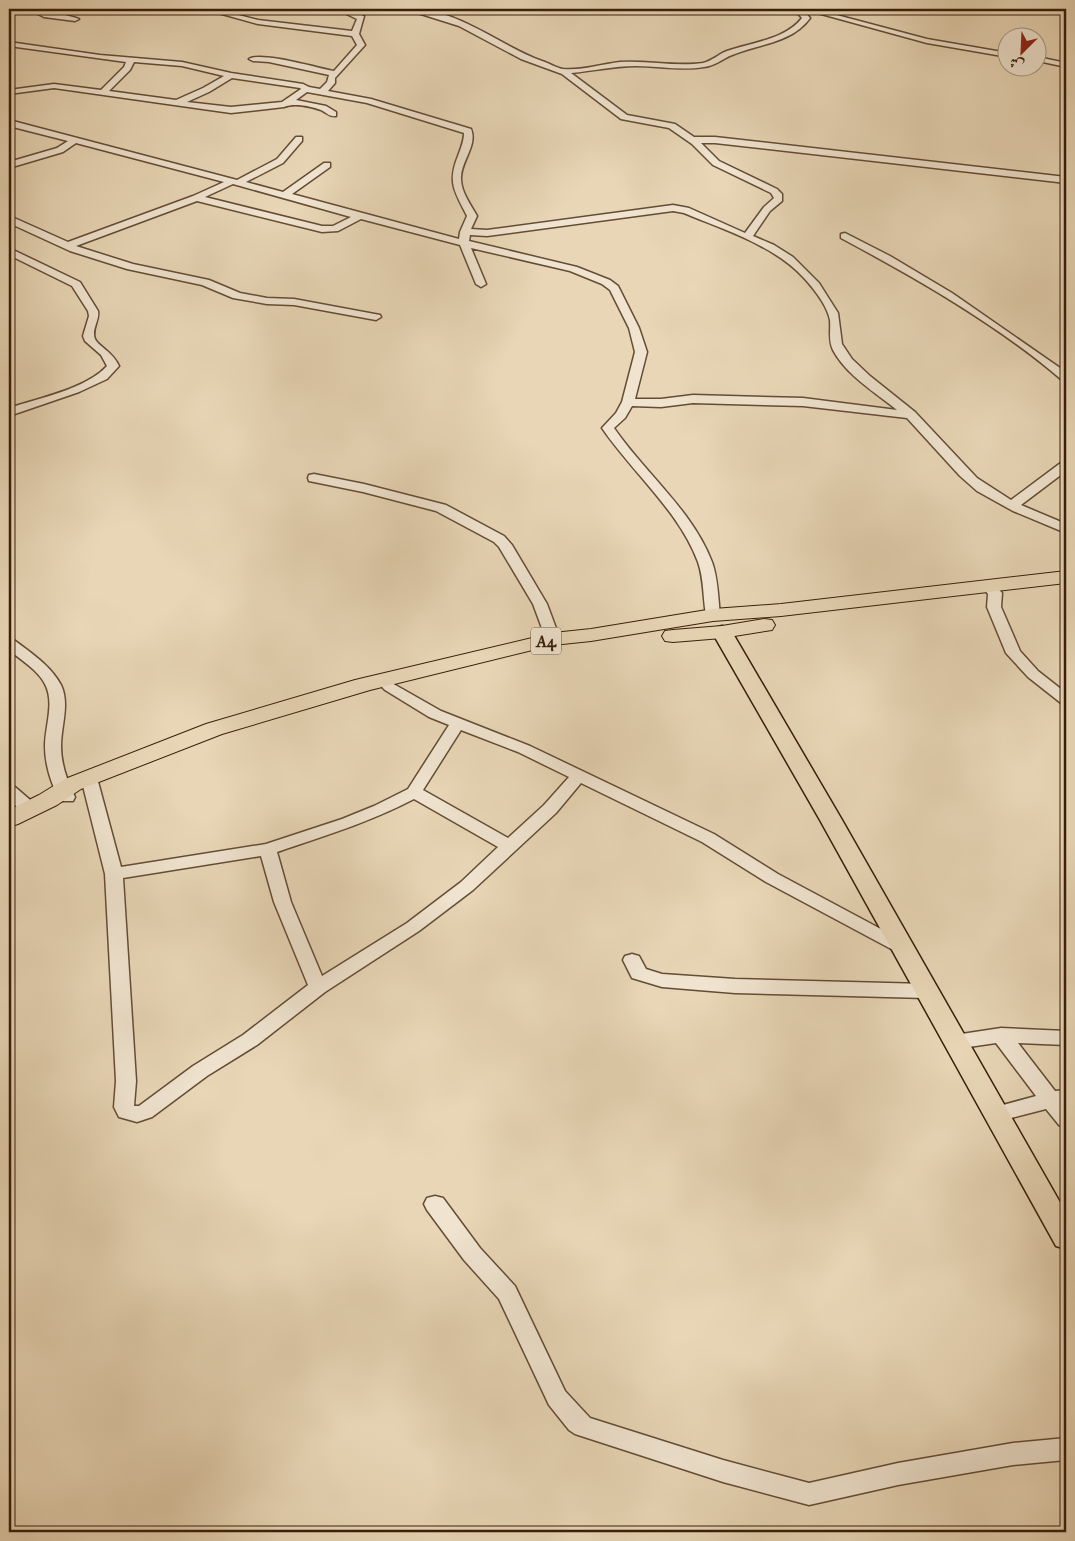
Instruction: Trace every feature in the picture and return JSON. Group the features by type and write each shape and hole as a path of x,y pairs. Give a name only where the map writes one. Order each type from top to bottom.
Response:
{"highway":[{"name":"A4","path":"91,783 247,730 390,687 593,639 991,590 1066,578"},
{"name":"A4","path":"991,590 1066,586"},
{"name":"A4","path":"43,803 214,729 363,685 553,639 593,639"}],"main road":[{"path":"717,624 826,811 1066,1238"}],"street":[{"path":"32,9 47,15 75,19"},
{"path":"208,9 258,22 355,34"},
{"path":"339,9 361,18 355,34"},
{"path":"409,9 444,17 462,24 524,57 562,71 575,78 589,92 621,116 633,120 670,125 692,140 716,163 769,188 779,196 779,200 767,209 747,237"},
{"path":"562,71 627,64 692,66 715,63 726,55 773,40 801,25 806,18 798,9"},
{"path":"807,9 850,19 912,38 998,53"},
{"path":"323,91 331,83 331,77 362,45 355,34"},
{"path":"9,44 131,60 182,64 231,76 303,86 306,89 368,101 468,131 469,136 456,179 472,216 465,237 481,284"},
{"path":"253,59 269,60 335,74"},
{"path":"103,92 127,68 131,60"},
{"path":"1048,61 1066,64"},
{"path":"179,102 231,76"},
{"path":"9,92 54,86 231,110 269,107 290,101 306,89"},
{"path":"290,101 323,108 333,114"},
{"path":"9,123 360,216 465,237 591,275 614,288 634,328 641,352 628,402 621,415 608,428 694,539 706,564 717,624"},
{"path":"67,246 196,198 280,161 300,139"},
{"path":"692,140 715,140 1066,180"},
{"path":"9,165 60,150 74,141"},
{"path":"285,195 328,165"},
{"path":"196,198 322,229 335,229 360,216"},
{"path":"465,237 673,208 686,210 781,252 802,268 831,308 835,319 835,332 839,350 866,379 930,432 953,463 973,482 1013,505 1066,529"},
{"path":"9,219 67,246 131,267 205,282 237,296 267,301 294,302 376,317"},
{"path":"845,236 930,284 984,318 1034,352 1066,378"},
{"path":"9,251 76,284 93,311 94,316 88,326 87,335 91,342 112,359 113,366 103,377 75,390 9,412"},
{"path":"628,402 661,403 693,399 802,402 911,415"},
{"path":"1013,505 1066,465"},
{"path":"314,478 364,488 441,508 499,539 505,544 546,617 552,630 553,639"},
{"path":"991,590 994,607 1013,653 1033,674 1066,700"},
{"path":"9,644 34,663 53,684 57,701 53,746 57,771 43,803 9,791"},
{"path":"390,687 419,706 458,724 524,749 708,838 772,878 901,946"},
{"path":"114,874 268,849 348,823 380,810 414,792 458,724"},
{"path":"91,783 114,874 126,1080 124,1107 126,1112 137,1114 145,1112 200,1071 250,1040 318,987 413,927 467,886 550,809 580,775"},
{"path":"414,792 509,846"},
{"path":"268,849 273,875 287,917 318,987"},
{"path":"632,960 639,973 662,980 735,986 926,991"},
{"path":"1001,1035 1057,1098 1066,1120"},
{"path":"955,1042 1001,1035 1066,1038"},
{"path":"996,1114 1057,1098"},
{"path":"435,1204 472,1254 507,1293 557,1398 577,1422 583,1426 723,1471 809,1494 898,1474 1013,1454 1066,1449"}]}
